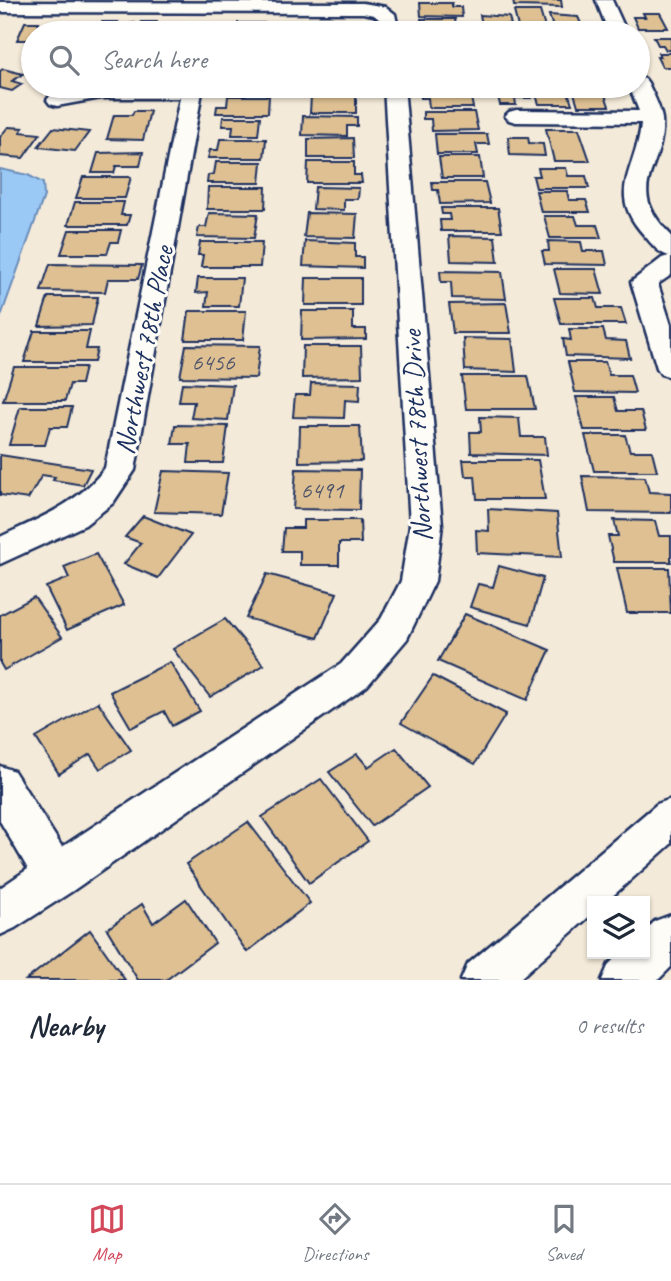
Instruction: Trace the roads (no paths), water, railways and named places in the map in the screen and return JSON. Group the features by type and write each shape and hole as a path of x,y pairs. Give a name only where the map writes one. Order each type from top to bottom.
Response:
{"street":[{"path":"605,0 613,21"},
{"path":"0,7 208,15 363,8 380,11 388,21"},
{"path":"57,100 68,98"},
{"name":"Northwest 78th Place","path":"0,551 74,516 102,495 120,470 191,98"},
{"name":"Northwest 78th Drive","path":"0,913 354,675 394,629 418,581 426,525 395,98"},
{"path":"644,98 651,117 650,138 636,175 634,194 638,212 671,249"},
{"path":"516,116 651,117"},
{"path":"671,263 644,282 671,368"},
{"path":"0,784 56,877"},
{"path":"484,980 671,818"},
{"path":"625,980 671,937"}],"water":[{"path":"0,169 28,175 43,183 44,196 0,319"}]}
